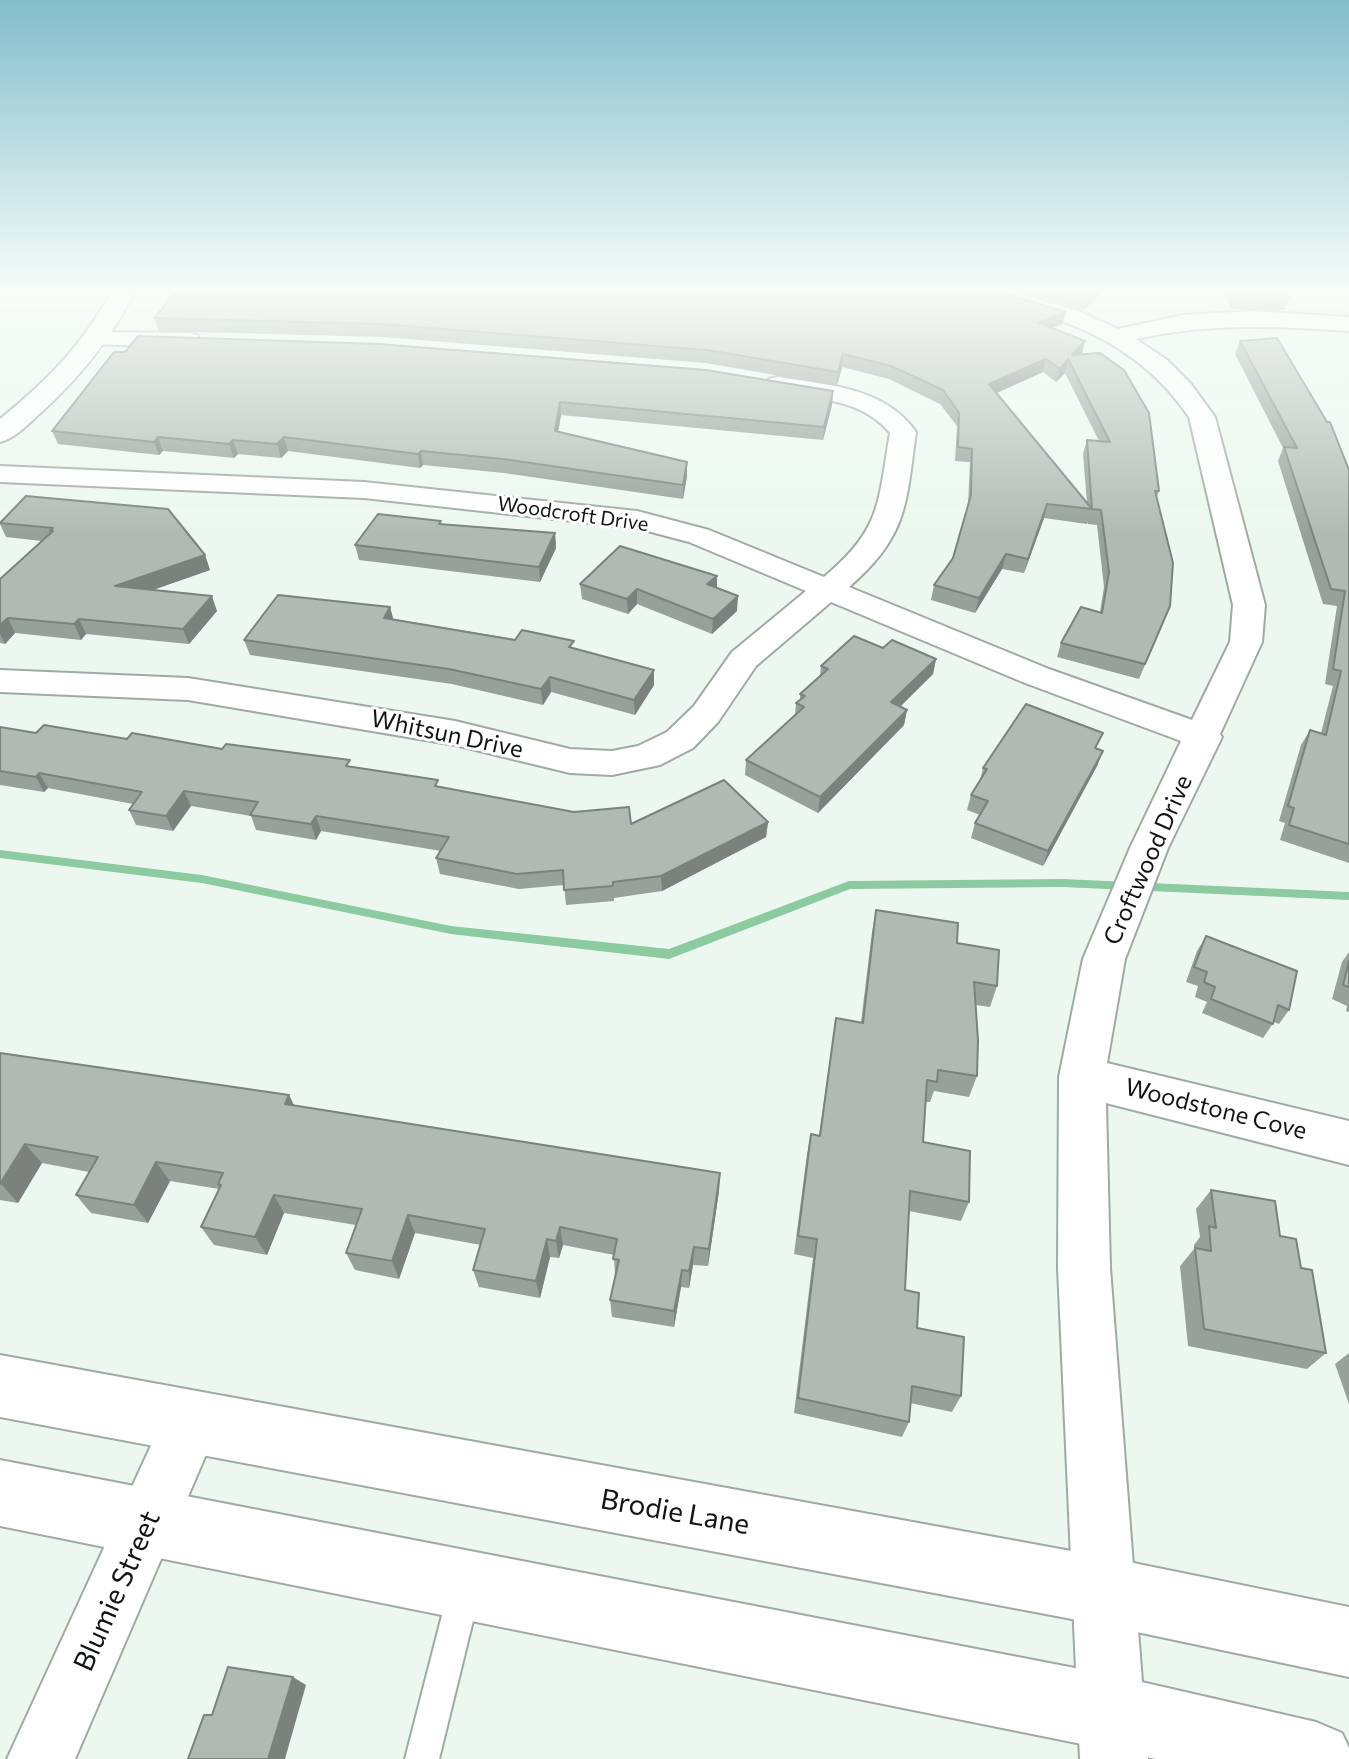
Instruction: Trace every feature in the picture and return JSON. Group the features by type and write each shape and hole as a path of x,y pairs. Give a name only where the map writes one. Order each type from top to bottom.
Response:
{"main road":[{"path":"0,433 40,401 68,370"},
{"name":"Brodie Lane","path":"0,1386 1104,1591 1349,1642"},
{"path":"0,1493 466,1585 1112,1736 1316,1759"}],"street":[{"name":"Croftwood Drive","path":"1112,1736 1084,1268 1082,1077 1104,959 1149,848 1204,737 1246,642 1249,605 1202,417 1190,395 1163,370"},
{"name":"Whitsun Drive","path":"0,681 188,689 455,733 570,761 612,763 647,756 680,740 706,714 744,659 826,590 877,540 890,515 903,432 893,418 852,398 752,380"},
{"name":"Woodcroft Drive","path":"0,474 364,490 637,520 699,536 1037,676 1204,737"},
{"name":"Woodstone Cove","path":"1082,1077 1349,1143"},
{"name":"Blumie Street","path":"41,1759 191,1422"}],"lane":[{"path":"422,1759 466,1585"}],"building":[{"path":"100,370 707,370 833,391 824,427 560,402 555,431 687,462 683,485 503,459 421,451 418,454 284,437 277,444 233,440 229,444 158,437 154,442 52,431"},
{"path":"900,370 1021,370 989,384 1092,509 1047,504 1028,559 1006,554 979,598 934,585 953,558 971,495 972,449 958,447 959,413 943,390"},
{"path":"1074,370 1124,370 1149,413 1159,491 1155,491 1173,563 1170,606 1145,664 1061,643 1081,607 1102,613 1109,572 1101,510 1092,509 1087,440 1110,442"},
{"path":"1255,370 1296,370 1327,422 1330,422 1349,470 1349,844 1289,825 1294,808 1288,806 1310,730 1326,735 1341,671 1333,669 1345,591 1331,589 1284,447 1297,448"},
{"path":"26,496 168,509 205,555 115,586 212,596 183,629 79,619 74,624 8,618 0,625 0,579 53,531 50,531 53,528 0,523"},
{"path":"378,514 441,521 439,524 555,533 539,567 355,545"},
{"path":"620,546 717,576 707,584 738,596 713,619 637,589 627,599 580,584"},
{"path":"278,595 390,607 384,618 515,640 522,630 574,641 569,647 654,670 634,700 550,677 541,689 449,669 244,640"},
{"path":"854,636 883,648 892,640 936,659 891,702 907,710 820,797 746,760 804,707 796,703 805,696 800,694 828,669 821,666"},
{"path":"1026,704 1103,733 1095,748 1103,751 1048,851 975,823 988,801 971,795 987,769 983,768"},
{"path":"44,725 127,739 132,733 222,749 226,744 350,760 346,766 438,780 435,786 574,812 629,807 631,824 724,780 768,822 661,876 613,882 613,886 564,890 563,870 517,874 436,858 449,837 316,816 311,824 250,815 258,802 184,791 166,816 129,810 142,792 39,773 36,777 0,771 0,727 36,733"},
{"path":"876,910 958,923 957,943 999,950 997,986 974,982 977,1076 938,1070 937,1082 927,1080 923,1142 970,1151 969,1202 910,1191 905,1290 919,1293 917,1328 964,1337 961,1396 912,1386 909,1422 798,1398 817,1239 798,1236 811,1134 820,1136 836,1018 863,1023"},
{"path":"1206,936 1297,971 1289,1010 1278,1005 1273,1024 1211,999 1215,987 1204,982 1207,972 1194,967"},
{"path":"1349,961 1349,987 1343,985"},
{"path":"0,1053 289,1095 285,1104 720,1173 709,1249 694,1247 689,1271 682,1270 674,1311 610,1300 619,1260 613,1259 617,1239 560,1227 556,1241 547,1239 536,1281 473,1270 485,1229 408,1215 392,1261 346,1253 362,1209 274,1195 255,1237 201,1227 221,1185 218,1184 223,1173 156,1162 134,1205 76,1195 98,1157 25,1144 0,1184"},
{"path":"1211,1190 1275,1201 1280,1236 1296,1239 1301,1268 1312,1270 1326,1353 1204,1329 1195,1248 1211,1251 1209,1226 1216,1228"},
{"path":"228,1667 293,1677 268,1759 188,1759 204,1715 212,1715"}],"waterway":[{"path":"0,854 202,879 451,930 669,954 849,885 1063,883 1349,896"}]}
